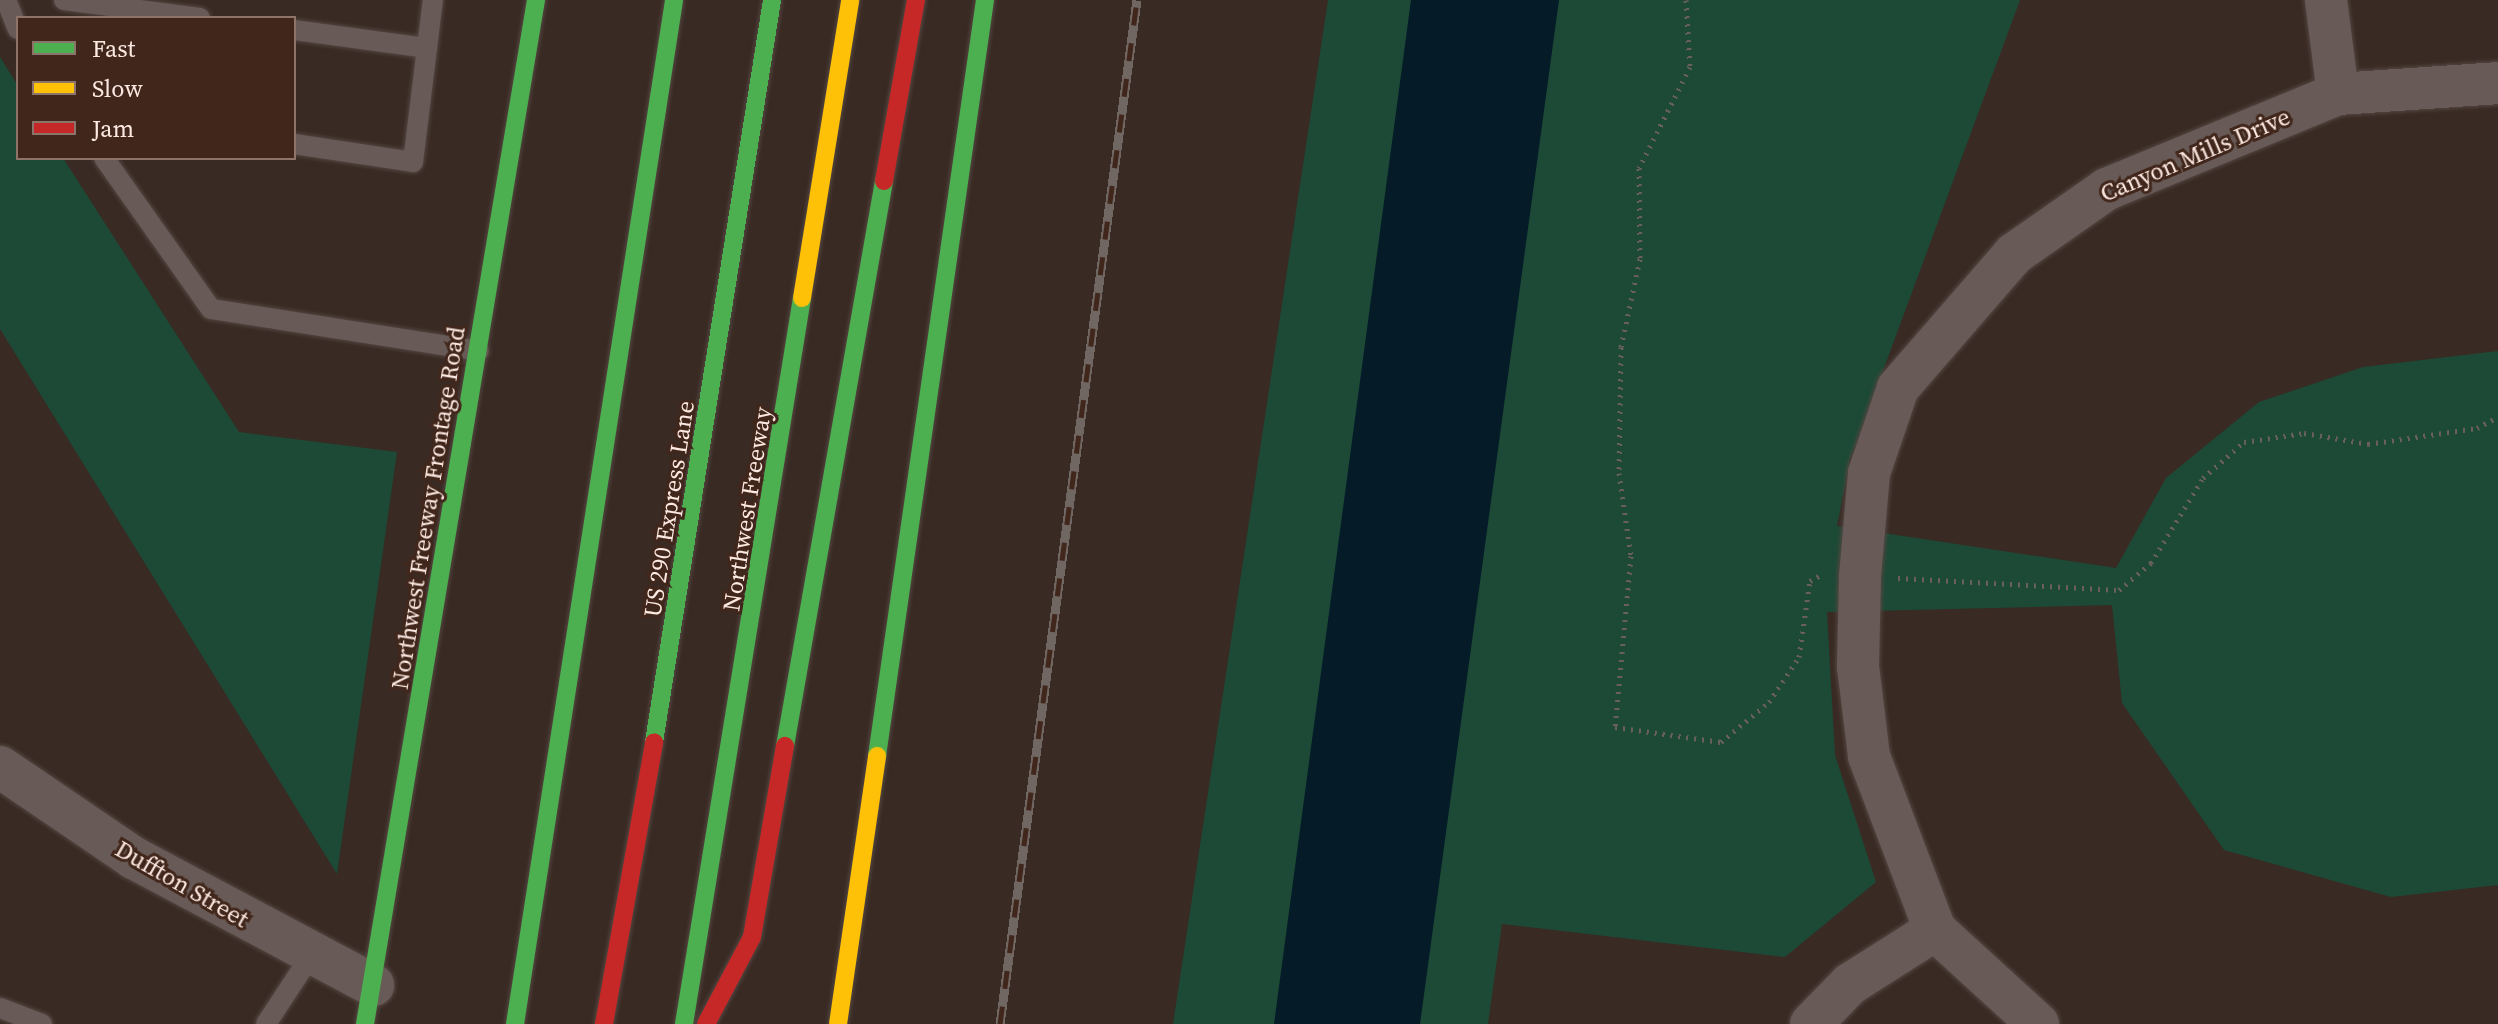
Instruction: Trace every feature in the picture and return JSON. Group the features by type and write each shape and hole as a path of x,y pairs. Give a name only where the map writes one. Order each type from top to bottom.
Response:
{"main road":[{"name":"Northwest Freeway Frontage Road","path":"369,1005 536,0"},
{"path":"515,1024 674,0"},
{"name":"US 290 Express Lane","path":"604,1024 697,495 772,0"},
{"name":"Northwest Freeway","path":"684,1024 850,0"},
{"path":"706,1024 752,937 916,0"},
{"path":"838,1024 985,0"}],"street":[{"path":"2326,0 2338,94"},
{"name":"Canyon Mills Drive","path":"2038,1024 1935,930 1869,756 1858,666 1869,473 1898,388 2014,254 2107,189 2338,94 2498,83"},
{"name":"Duffton Street","path":"0,767 134,858 310,957 369,1005"},
{"path":"1811,1024 1850,984 1935,930"}],"lane":[{"path":"6,0 16,24"},
{"path":"64,0 185,16"},
{"path":"296,144 413,162 433,0"},
{"path":"296,30 427,48"},
{"path":"105,160 211,309 479,351"},
{"path":"266,1024 310,957"},
{"path":"0,1008 42,1024"}],"green space":[{"path":"1328,0 2020,0 1850,460 1837,526 2116,568 2166,478 2259,402 2363,367 2498,351 2498,885 2391,897 2224,850 2122,703 2112,605 1827,612 1835,755 1876,882 1785,957 1502,924 1488,1024 1173,1024"},
{"path":"0,57 16,83 16,160 64,160 239,432 397,452 337,874 0,329"}],"water":[{"path":"1411,0 1559,0 1420,1024 1274,1024"}],"railway":[{"path":"1000,1024 1137,0"}],"traffic: fast":[{"path":"365,1024 536,0"},
{"path":"515,1024 674,0"},
{"path":"654,742 772,0"},
{"path":"877,756 985,0"},
{"path":"785,746 884,181"},
{"path":"684,1024 802,298"}],"traffic: slow":[{"path":"802,298 850,0"},
{"path":"838,1024 877,756"}],"traffic: jam":[{"path":"884,181 916,0"},
{"path":"604,1024 654,742"},
{"path":"706,1024 752,937 785,746"}]}
